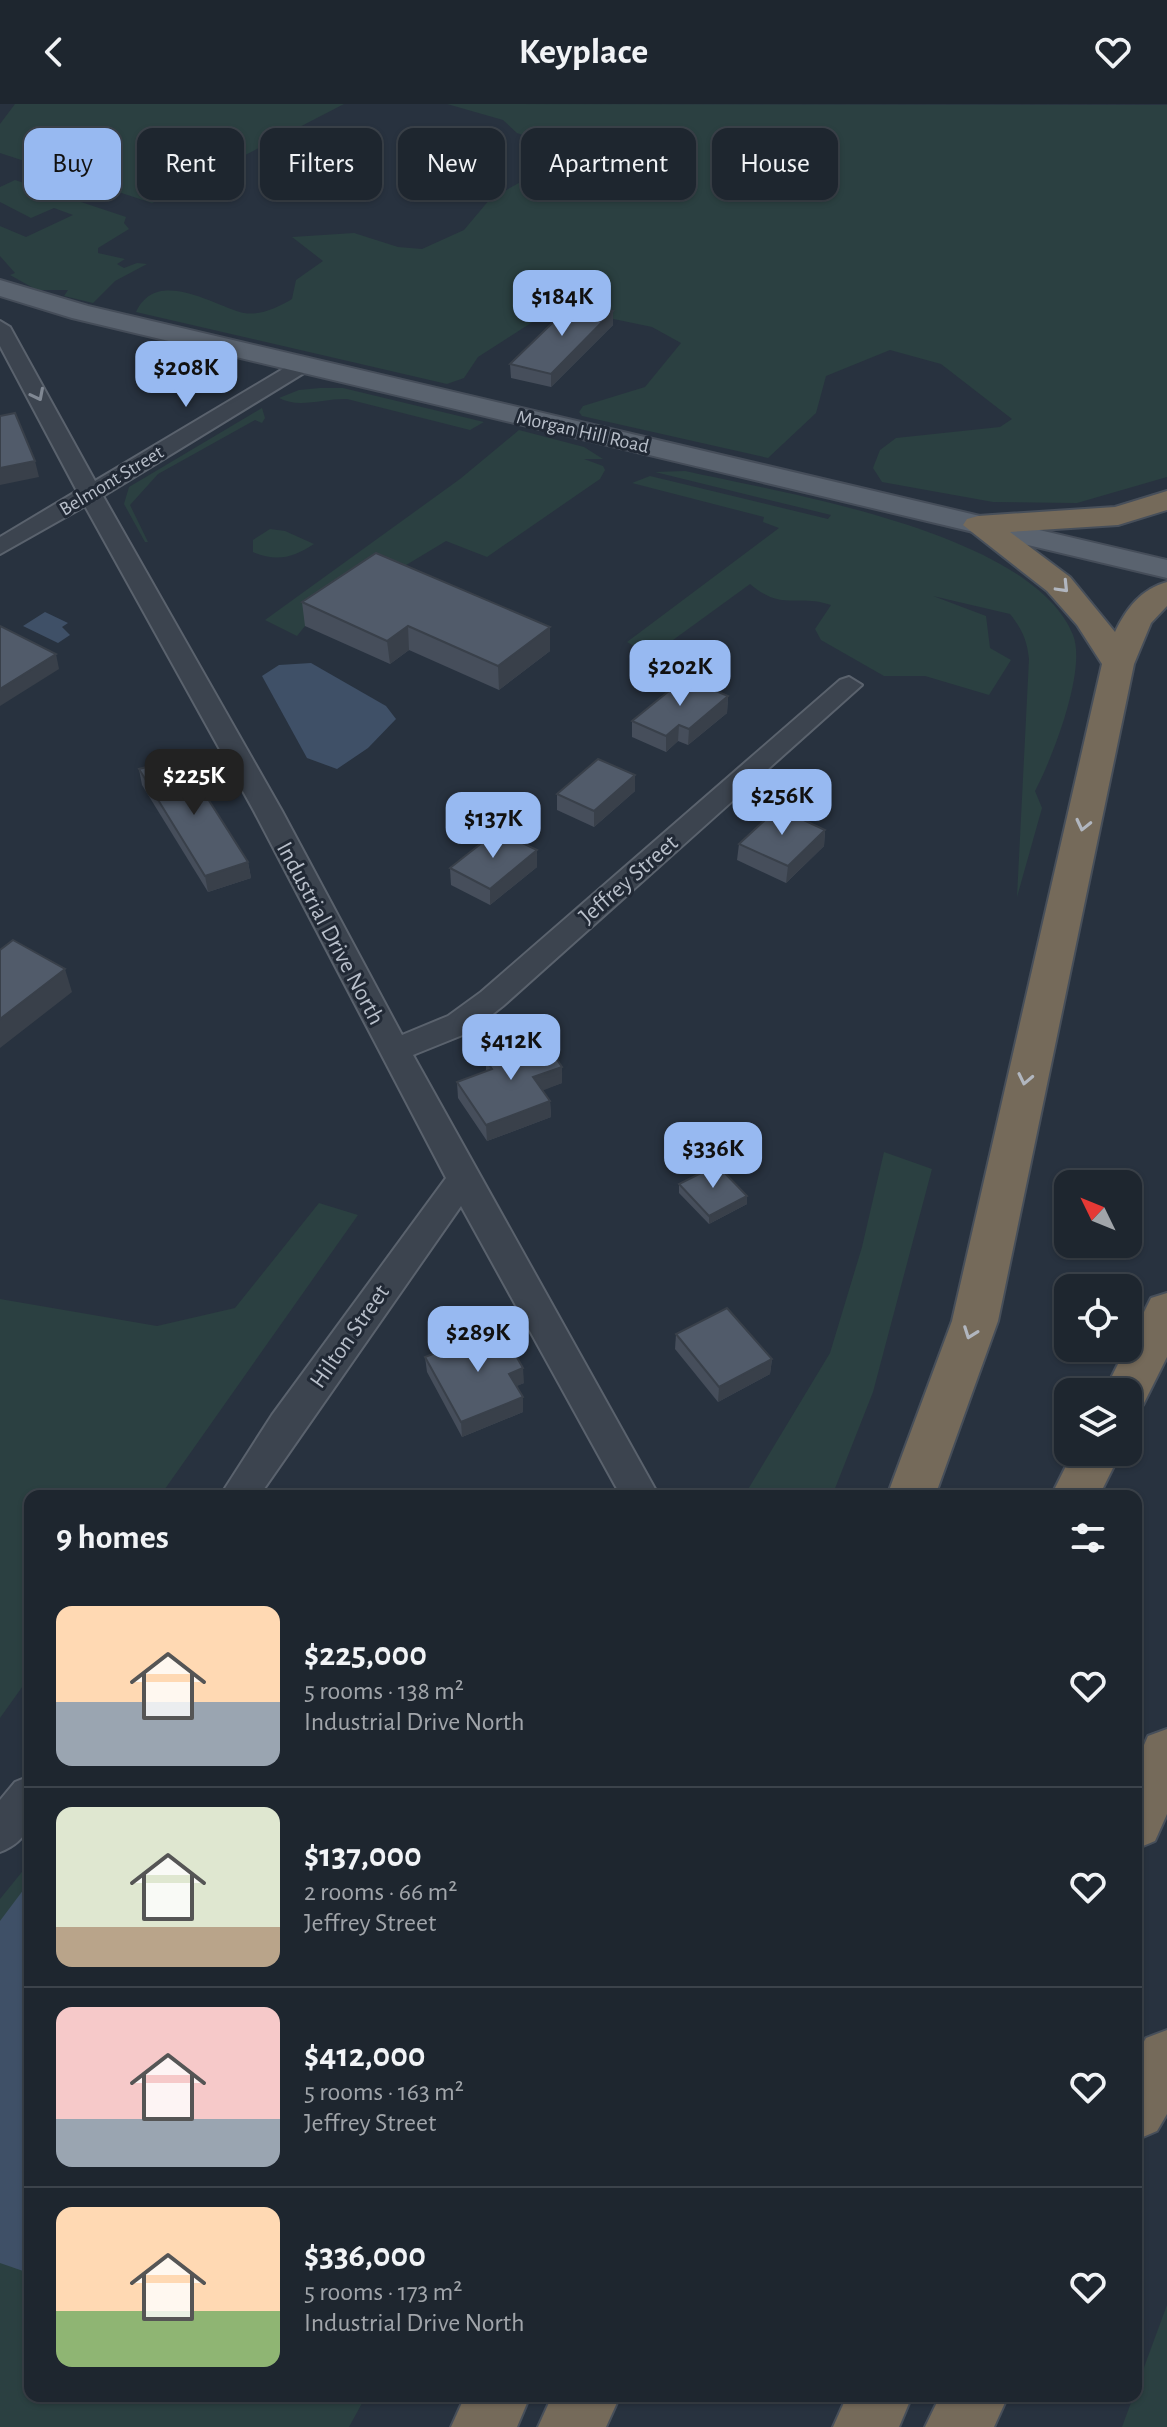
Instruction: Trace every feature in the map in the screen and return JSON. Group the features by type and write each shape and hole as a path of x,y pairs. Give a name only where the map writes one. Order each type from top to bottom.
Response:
{"highway":[{"path":"978,525 1118,516 1167,500"},
{"path":"978,525 1054,577 1089,614 1118,664"},
{"path":"913,1490 975,1321 1118,664 1133,623 1156,598 1167,592"},
{"path":"1134,1378 1167,1311"},
{"path":"1078,1490 1090,1466"},
{"path":"1142,1810 1167,1754"},
{"path":"1142,2100 1167,2059"},
{"path":"484,2427 495,2402"},
{"path":"571,2427 585,2402"},
{"path":"866,2427 877,2402"},
{"path":"958,2427 973,2402"}],"main road":[{"name":"Morgan Hill Road","path":"0,288 58,306 1167,569"}],"street":[{"name":"Industrial Drive North","path":"0,327 268,811 463,1179 637,1490"},
{"name":"Belmont Street","path":"0,547 306,365"},
{"name":"Jeffrey Street","path":"393,1051 459,1024 492,999 849,685"},
{"name":"Hilton Street","path":"243,1490 312,1388 463,1179"},
{"path":"0,1832 24,1803"}],"green space":[{"path":"15,104 344,104 297,128 260,128 260,147 244,156 244,128 137,128 137,198 121,193 121,128 24,128 24,161 0,153 0,124"},
{"path":"447,104 1167,105 1167,477 1077,503 993,502 882,482 873,468 880,450 896,438 1000,427 1012,419 941,364 890,350 826,376 816,413 768,458 582,416 579,412 583,406 645,387 681,343 652,327 556,307 478,357 464,378 447,384 136,312 146,299 158,292 172,291 187,293 244,313 269,310 292,299 296,280 323,261 292,237 354,233 398,247 422,249 464,230 489,200 505,200 505,191 521,182 521,200 696,200 696,128 521,128 521,134 503,120"},
{"path":"15,180 24,183 24,200 75,200 126,217 124,223 129,229 98,248 98,253 125,259 117,264 124,268 137,263 147,264 115,281 93,303 64,296 68,290 37,290 10,275 15,273 0,256 0,226 26,237 73,215 54,208 31,218 0,202 0,187"},
{"path":"343,388 484,422 470,430 347,399 295,403 279,398 299,390"},
{"path":"262,408 265,418 262,423 255,420 158,474 130,505 148,542 145,542 124,504 129,487"},
{"path":"519,430 584,447 603,459 584,459 603,466 605,470 600,479 487,557 446,541 305,626 297,636 265,620 460,479"},
{"path":"685,471 840,505 900,523 958,544 1009,569 1049,599 1073,635 1075,670 1066,714 1035,791 1042,808 1017,897 1029,659 1023,635 1010,614 933,596 986,616 990,648 1011,660 989,695 925,676 884,676 821,640 815,629 831,605 781,600 750,584 651,656 627,642 779,528 763,522 764,517 632,483 650,476 828,519 831,515 655,472"},
{"path":"270,529 285,531 314,544 284,557 253,552 253,540"},
{"path":"884,1152 932,1169 873,1392 834,1490 748,1490 830,1353 862,1247"},
{"path":"319,1203 358,1215 164,1490 24,1490 24,1684 0,1718 0,1299 157,1326 235,1308"},
{"path":"24,1869 24,2402 363,2402 349,2427 0,2427 0,1899"},
{"path":"1167,2305 1167,2427 1122,2427 1131,2402 1142,2402 1142,2373"}],"water":[{"path":"45,612 68,623 62,627 70,635 58,643 23,626"},
{"path":"311,663 386,706 396,719 368,748 337,769 307,758 262,676 279,665"},
{"path":"24,1889 24,2271 0,2263 0,1921"}],"building":[{"path":"573,303 613,311 551,374 510,364"},
{"path":"15,413 35,461 0,468 0,416"},
{"path":"376,553 550,627 498,666 408,626 387,641 302,602"},
{"path":"0,626 56,654 0,689"},
{"path":"685,678 728,696 689,729 679,725 666,736 632,721"},
{"path":"182,758 248,862 205,876 139,769"},
{"path":"598,759 635,775 594,811 557,794"},
{"path":"778,808 825,830 788,866 739,844"},
{"path":"497,831 537,850 490,889 450,868"},
{"path":"13,940 65,969 0,1019 0,950"},
{"path":"543,1039 562,1067 533,1077 550,1101 486,1125 457,1082 492,1069 486,1060"},
{"path":"717,1165 747,1196 709,1216 679,1184"},
{"path":"727,1308 772,1359 719,1387 676,1334"},
{"path":"500,1328 523,1368 509,1374 523,1397 461,1422 425,1357"}]}
